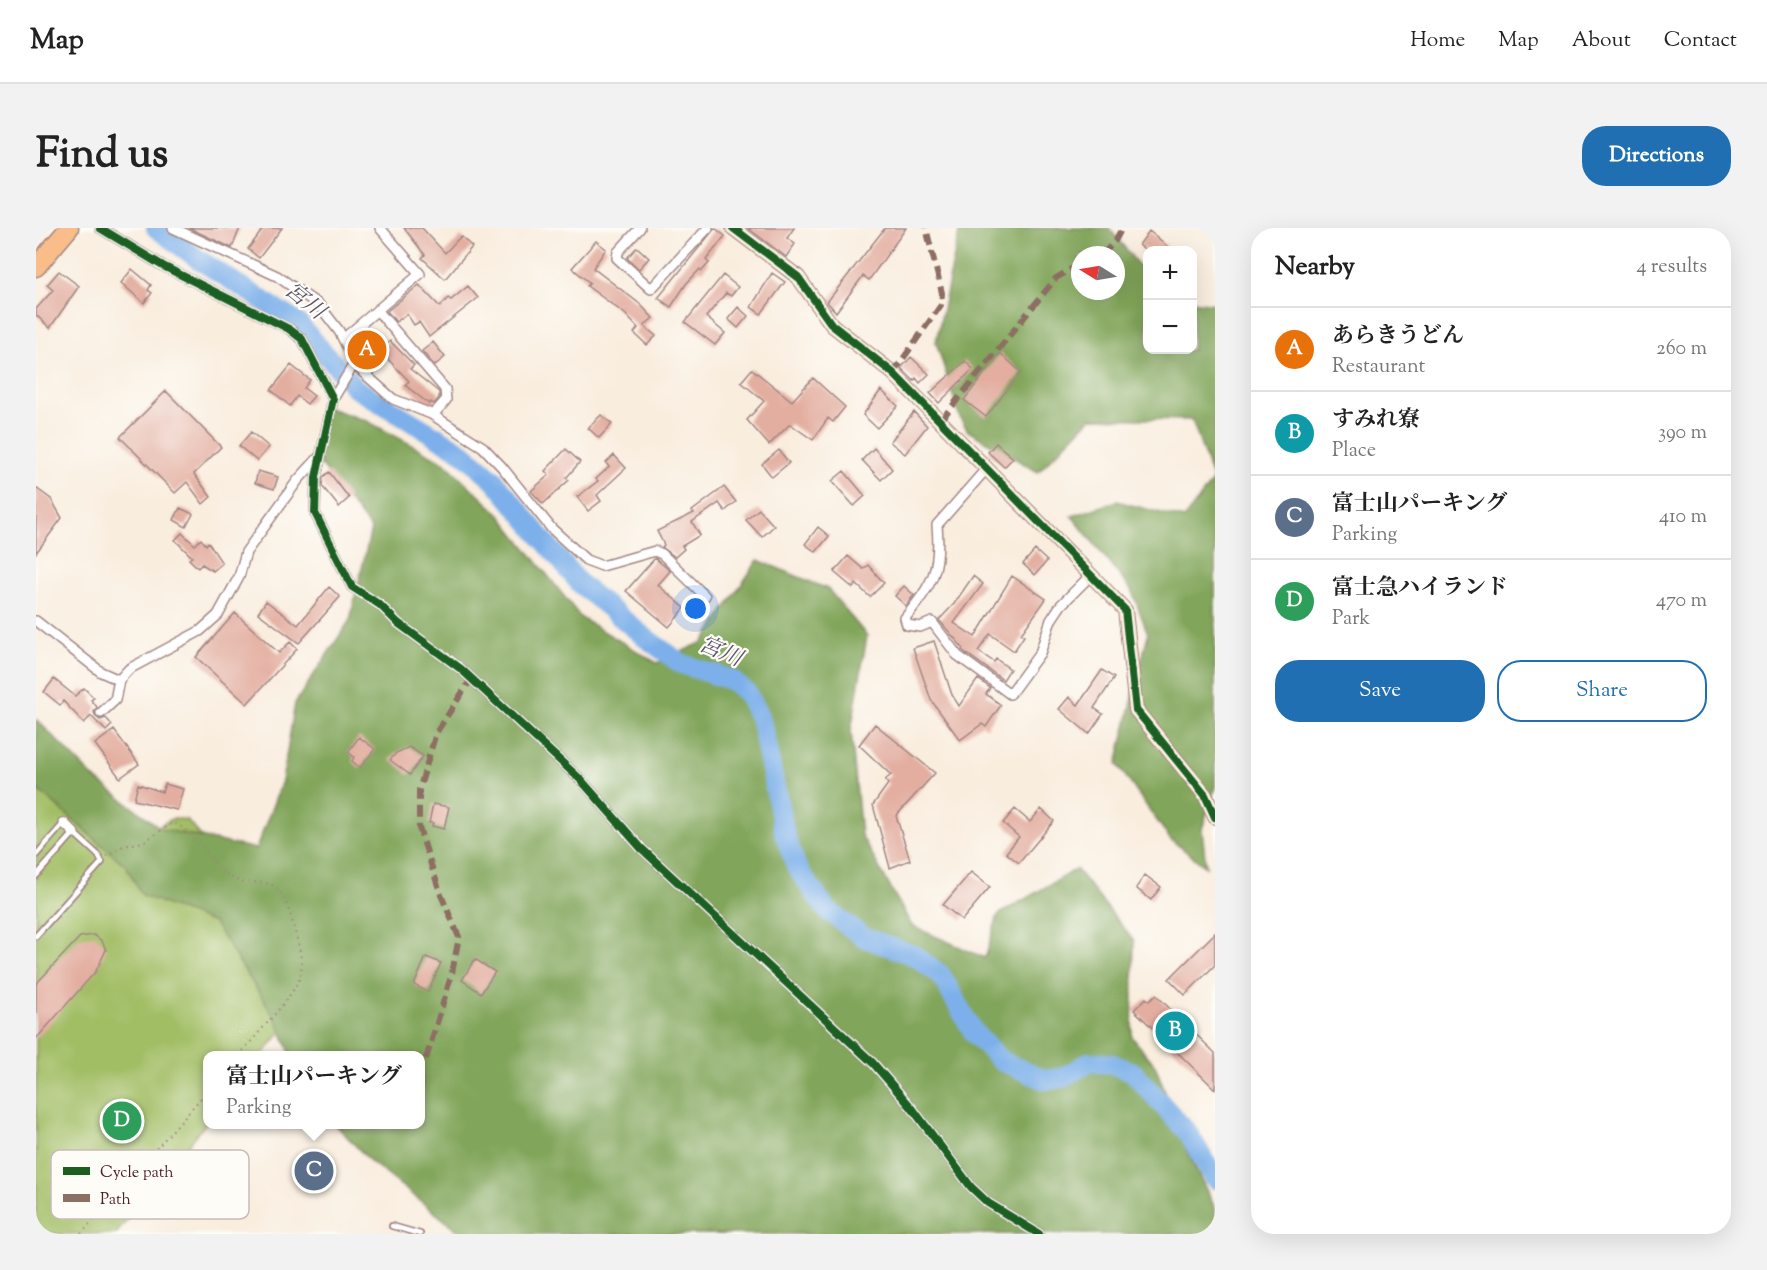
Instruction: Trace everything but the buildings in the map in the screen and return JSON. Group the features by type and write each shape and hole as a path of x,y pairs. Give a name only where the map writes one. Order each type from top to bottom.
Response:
{"highway":[{"path":"36,251 54,228"},
{"path":"36,267 69,228"}],"street":[{"path":"100,228 163,266 289,329 302,339 334,397"},
{"path":"173,228 277,276 319,305 343,339 353,364 393,399 433,415 483,447 551,528 586,560 603,566 655,551 662,554 705,596"},
{"path":"343,339 420,274 380,228"},
{"path":"639,228 618,252 617,258 651,289 708,228"},
{"path":"733,228 798,277 832,325 892,373 1125,610 1136,710 1205,795 1215,817"},
{"path":"377,310 445,389 446,400 433,415"},
{"path":"353,364 334,397 316,477 315,513 352,587 380,605 398,623 461,669 581,780 641,849 819,1010 873,1063 912,1108 971,1187 988,1203 1039,1234"},
{"path":"101,713 115,700 119,680 129,669 200,631 218,615 239,577 246,552 298,480 321,455"},
{"path":"987,468 937,525 938,566 927,591 905,618 907,625 920,627 932,622 957,655 1010,694 1040,653 1051,620 1060,605 1091,575"},
{"path":"36,621 101,672 119,680"},
{"path":"64,824 75,833"}],"lane":[{"path":"36,855 64,824"},
{"path":"36,876 75,833 102,862 36,936"},
{"path":"392,1226 420,1234"}],"path":[{"path":"100,859 123,846 143,842 173,823 187,828 213,863 237,882 258,881 275,888 289,911 302,960 301,976 284,1003 242,1051"},
{"path":"154,1150 203,1095"},
{"path":"81,1234 94,1219"}],"green space":[{"path":"960,228 1109,228 1123,246 1071,246 1071,300 1125,300 1125,248 1143,271 1143,354 1197,354 1197,302 1215,304 1215,788 1202,829 1206,867 1170,839 1117,764 1148,634 1132,591 1072,516 1117,501 1184,519 1213,480 1192,420 1091,418 1038,472 968,431 960,418 936,342"},
{"path":"326,407 367,421 444,462 501,516 581,618 657,663 703,642 758,560 828,589 867,636 851,731 861,835 912,926 985,958 998,915 1076,869 1134,941 1132,1037 1155,1065 1185,1146 1215,1208 1215,1234 462,1234 370,1161 340,1129 425,1129 425,1051 289,1051 276,1019 214,923 142,895 126,866 36,788 36,719 93,777 162,829 256,849 282,781 295,703 350,620 371,529 316,458"},
{"path":"36,788 94,838 108,845 140,836 174,818 187,820 214,851 302,1007 265,1051 203,1051 203,1127 184,1150 51,1150 51,1219 128,1219 116,1234 36,1234"}],"waterway":[{"name":"宮川","path":"156,228 198,259 298,323 355,388 462,452 494,480 580,584 647,639 682,664 731,680 747,693 761,721 785,835 797,868 827,910 863,937 915,956 941,975 974,1033 1001,1061 1045,1080 1062,1078 1089,1062 1112,1064 1133,1072 1189,1134 1215,1179"}],"marked path":[{"path":"893,373 941,305 942,293 926,228"},
{"path":"1110,246 1122,228"},
{"path":"941,420 1056,278 1071,269"},
{"path":"426,1059 452,973 459,937 441,895 419,828 419,790 436,733 471,679"}],"cycle path":[{"path":"100,228 163,266 289,329 302,339 333,399 316,477 315,513 352,587 380,605 398,623 461,669 581,780 641,848 873,1063 912,1108 971,1187 988,1203 1039,1234"},
{"path":"733,228 798,277 832,325 893,373 1125,610 1136,710 1205,795 1215,817"}],"place":[{"name":"あらきうどん","path":"367,350"},
{"name":"すみれ寮","path":"1175,1031"},
{"name":"富士急ハイランド","path":"122,1121"},
{"name":"富士山パーキング","path":"314,1171"}]}
